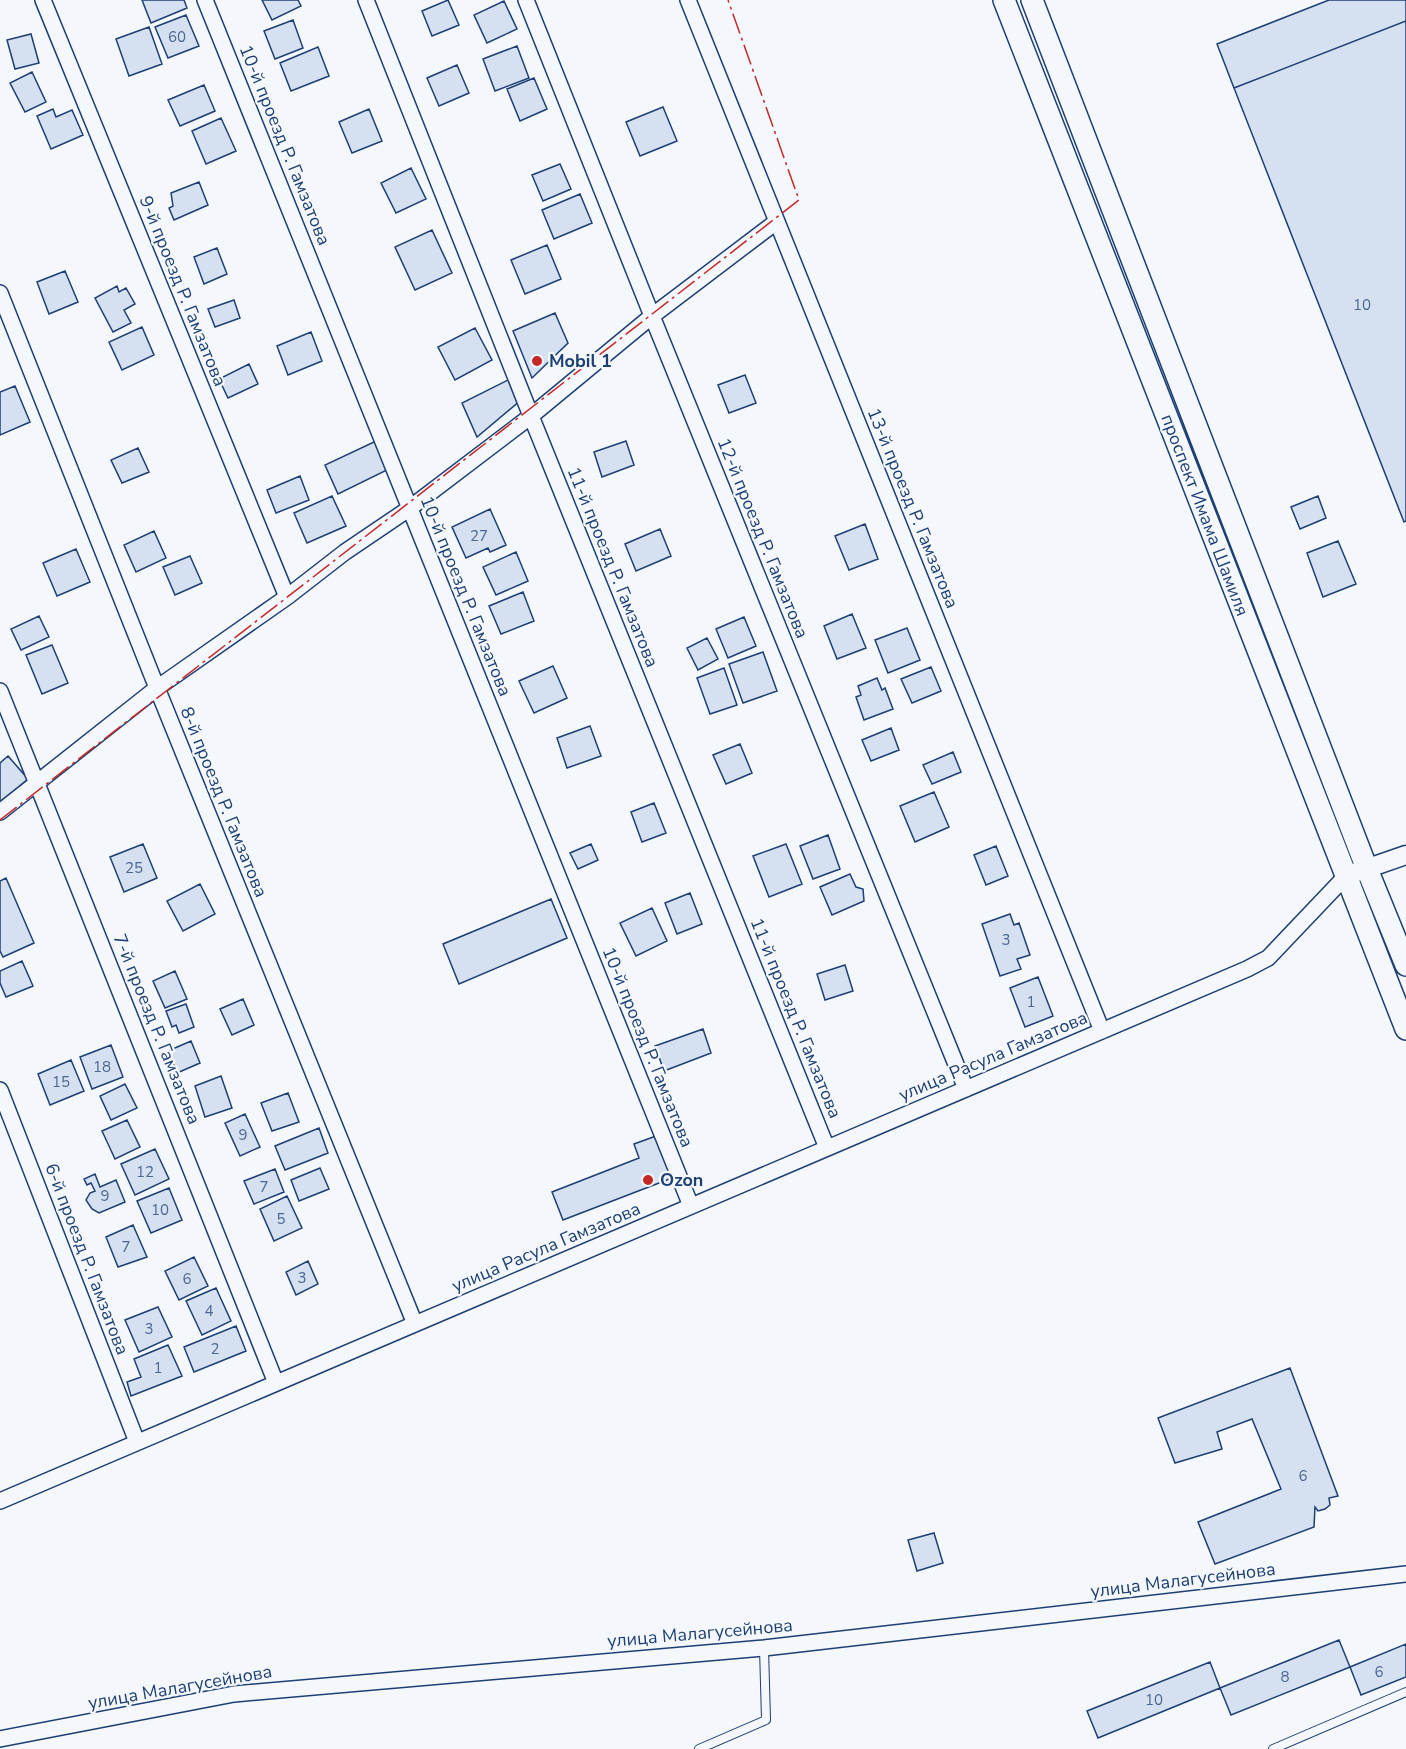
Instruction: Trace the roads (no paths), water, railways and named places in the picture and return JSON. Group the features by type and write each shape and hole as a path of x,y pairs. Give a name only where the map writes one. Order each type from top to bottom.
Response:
{"main road":[{"name":"проспект Имама Шамиля","path":"1004,0 1406,1029"},
{"name":"проспект Имама Шамиля","path":"1032,0 1367,869 1406,964"}],"street":[{"name":"9-й проезд Р. Гамзатова","path":"43,0 287,597"},
{"name":"10-й проезд Р. Гамзатова","path":"205,0 691,1206"},
{"name":"11-й проезд Р. Гамзатова","path":"366,0 531,416 827,1148"},
{"name":"12-й проезд Р. Гамзатова","path":"526,0 966,1089"},
{"name":"13-й проезд Р. Гамзатова","path":"688,0 1102,1031"},
{"path":"0,812 157,688 287,597 345,552 410,508 531,416 652,316 777,222"},
{"name":"8-й проезд Р. Гамзатова","path":"0,293 157,688 415,1324"},
{"name":"7-й проезд Р. Гамзатова","path":"0,691 276,1383"},
{"path":"1346,876 1406,855"},
{"name":"улица Расула Гамзатова","path":"0,1501 1247,969 1268,958 1346,876"},
{"name":"6-й проезд Р. Гамзатова","path":"0,1090 137,1442"},
{"name":"улица Малагусейнова","path":"0,1739 234,1694 764,1648 1406,1574"}],"lane":[{"path":"699,1749 766,1720 764,1648"},
{"path":"1273,1749 1406,1692"}],"place":[{"name":"Mobil 1","path":"537,361"},
{"name":"Ozon","path":"648,1180"}]}
